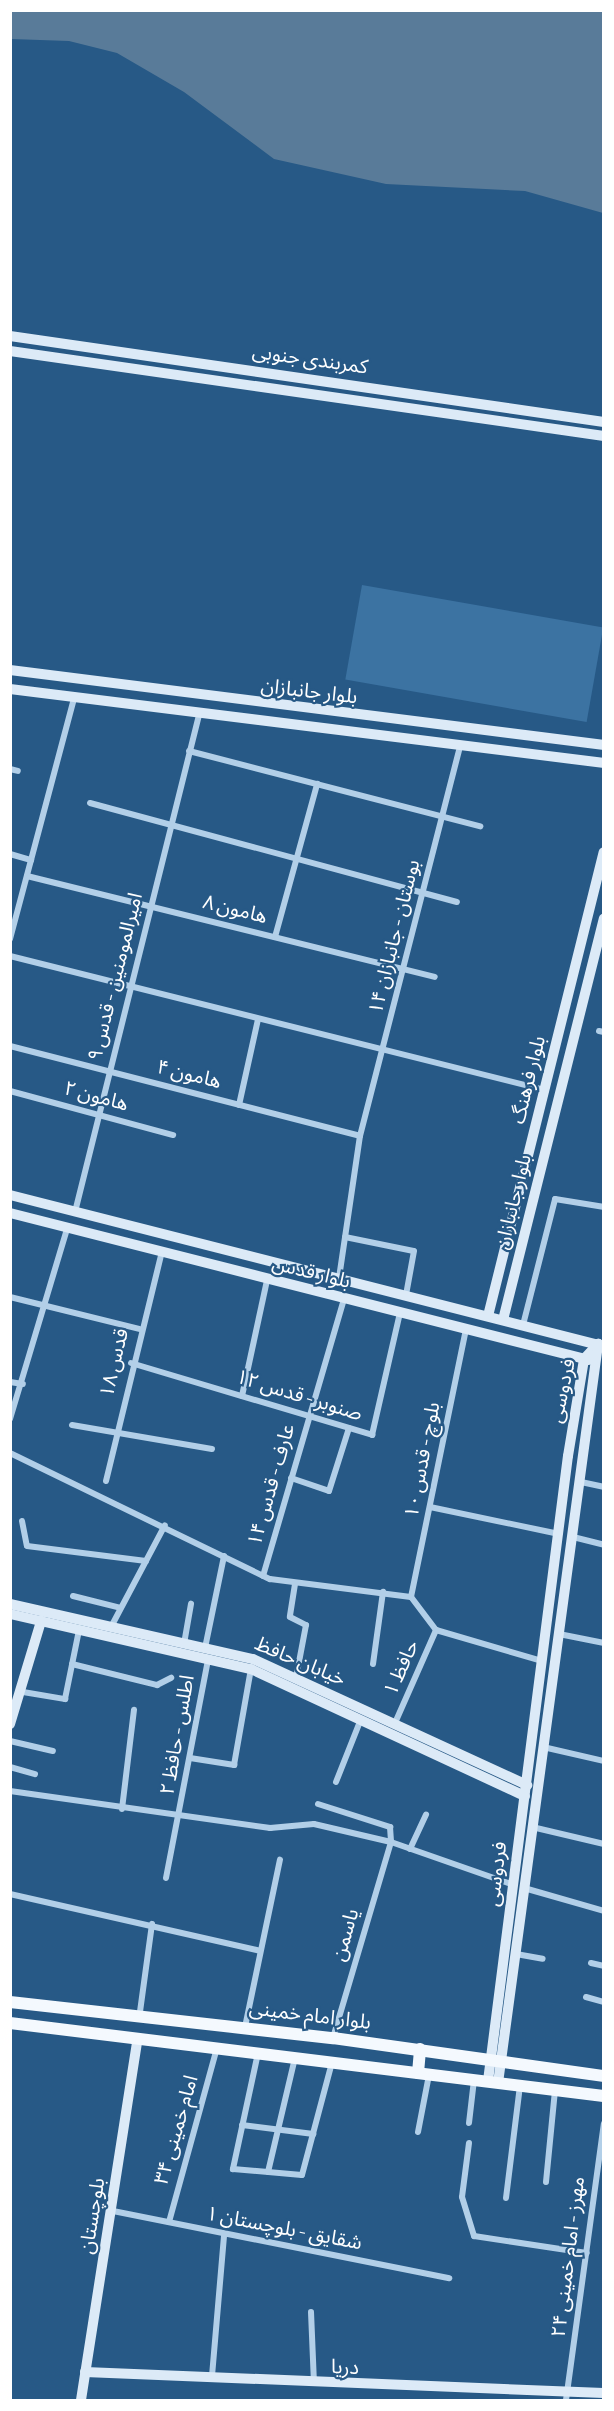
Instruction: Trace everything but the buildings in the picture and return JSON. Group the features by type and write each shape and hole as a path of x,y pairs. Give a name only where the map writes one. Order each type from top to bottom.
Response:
{"main road":[{"name":"بلوار امام خمینی","path":"10,2002 139,2019 245,2027 420,2049 603,2076"},
{"path":"10,2023 603,2096"},
{"path":"420,2049 423,2074"}],"street":[{"name":"کمربندی جنوبی","path":"10,336 603,422"},
{"name":"کمربندی جنوبی","path":"10,351 603,436"},
{"name":"بلوار جانبازان","path":"10,670 295,709 603,745"},
{"name":"بلوار جانبازان","path":"10,689 291,728 603,763"},
{"path":"10,939 74,698"},
{"path":"291,728 295,709"},
{"name":"امیرالمومنین - قدس ۹","path":"75,1212 199,715"},
{"name":"بوستان - جانبازان ۱۴","path":"339,1278 360,1136 405,969 460,746"},
{"path":"189,751 480,826"},
{"path":"275,937 317,784"},
{"path":"90,803 457,902"},
{"name":"بلوار فرهنگ","path":"488,1316 546,1090 603,852"},
{"path":"10,854 32,860"},
{"name":"هامون ۸","path":"27,876 435,977"},
{"name":"بلوار جانبازان","path":"503,1320 603,918"},
{"path":"10,956 546,1090"},
{"path":"239,1105 258,1019"},
{"name":"هامون ۴","path":"10,1046 360,1136"},
{"name":"هامون ۲","path":"10,1091 173,1135"},
{"name":"بلوار قدس","path":"10,1195 601,1345"},
{"path":"524,1325 555,1199 603,1207"},
{"name":"بلوار قدس","path":"10,1213 161,1255 601,1363"},
{"path":"10,1419 23,1384 68,1228"},
{"path":"345,1237 414,1251 406,1295"},
{"name":"قدس ۱۸","path":"106,1481 114,1433 139,1329 161,1255"},
{"path":"242,1396 267,1281"},
{"path":"10,1297 139,1329"},
{"name":"عارف - قدس ۱۴","path":"263,1576 344,1299"},
{"name":"صنوبر - قدس ۱۲","path":"131,1363 372,1435 400,1313"},
{"name":"بلوچ - قدس ۱۰","path":"411,1597 466,1329"},
{"name":"فردوسی","path":"496,2060 516,1954 526,1790 559,1534 585,1359 601,1345"},
{"name":"فردوسی","path":"496,2060 519,1886 532,1827 581,1482 601,1363 601,1345"},
{"path":"10,1382 23,1384"},
{"path":"72,1425 212,1449"},
{"path":"291,1478 329,1491 350,1428"},
{"path":"10,1453 165,1525 263,1576 295,1584 383,1592 411,1597"},
{"path":"581,1482 603,1487"},
{"path":"430,1507 559,1534"},
{"path":"22,1521 27,1546 146,1561"},
{"path":"111,1627 165,1525"},
{"path":"573,1537 603,1545"},
{"name":"اطلس - حافظ ۲","path":"166,1878 180,1816 224,1556"},
{"path":"295,1584 290,1617 306,1624 296,1678"},
{"path":"373,1664 383,1592"},
{"path":"73,1596 121,1608"},
{"name":"حافظ ۱","path":"395,1724 436,1630 411,1597"},
{"name":"خیابان حافظ","path":"10,1604 184,1644 251,1669 526,1790"},
{"path":"184,1644 191,1604"},
{"name":"خیابان حافظ","path":"10,1614 79,1630 206,1654 253,1659 395,1724 526,1790"},
{"path":"10,1724 23,1692 41,1621"},
{"path":"23,1692 65,1699 79,1630"},
{"path":"436,1630 543,1661"},
{"path":"560,1634 603,1644"},
{"path":"72,1664 157,1685 171,1678"},
{"path":"190,1758 234,1765 251,1669"},
{"path":"122,1809 134,1710"},
{"path":"336,1782 361,1719"},
{"path":"10,1741 53,1751"},
{"path":"543,1747 603,1761"},
{"path":"10,1767 35,1773"},
{"path":"10,1791 122,1809 270,1828 314,1824 391,1842 519,1886 603,1911"},
{"path":"318,1804 390,1827 391,1842"},
{"path":"410,1848 426,1814"},
{"path":"532,1827 603,1844"},
{"name":"یاسمن","path":"333,2038 391,1842"},
{"path":"245,2027 280,1860"},
{"path":"10,1894 152,1924 260,1951"},
{"path":"139,2019 152,1924"},
{"path":"516,1954 543,1959"},
{"path":"591,1962 603,1966"},
{"path":"586,1997 603,2002"},
{"name":"بلوچستان","path":"81,2400 113,2211 138,2038"},
{"name":"امام خمینی ۳۴","path":"169,2222 218,2048"},
{"path":"258,2053 233,2169 302,2175 332,2062"},
{"path":"268,2172 296,2058"},
{"path":"493,2082 496,2060"},
{"path":"418,2132 423,2074"},
{"path":"469,2123 474,2079"},
{"path":"506,2198 520,2085"},
{"path":"546,2182 555,2090"},
{"name":"مهرز - امام خمینی ۲۴","path":"567,2397 603,2124"},
{"path":"242,2125 313,2134"},
{"path":"469,2143 462,2197 474,2236 587,2253"},
{"path":"595,2188 603,2190"},
{"name":"شقایق - بلوچستان ۱","path":"113,2211 224,2235 449,2278"},
{"path":"212,2376 224,2235"},
{"path":"311,2312 314,2385"},
{"name":"دریا","path":"84,2377 212,2376 314,2385 567,2397 603,2393"}],"shaded area":[{"path":"11,10 603,11 603,213 525,191 386,184 274,159 184,92 117,53 69,41 11,39"},
{"path":"362,585 603,628 587,722 345,680"}]}
